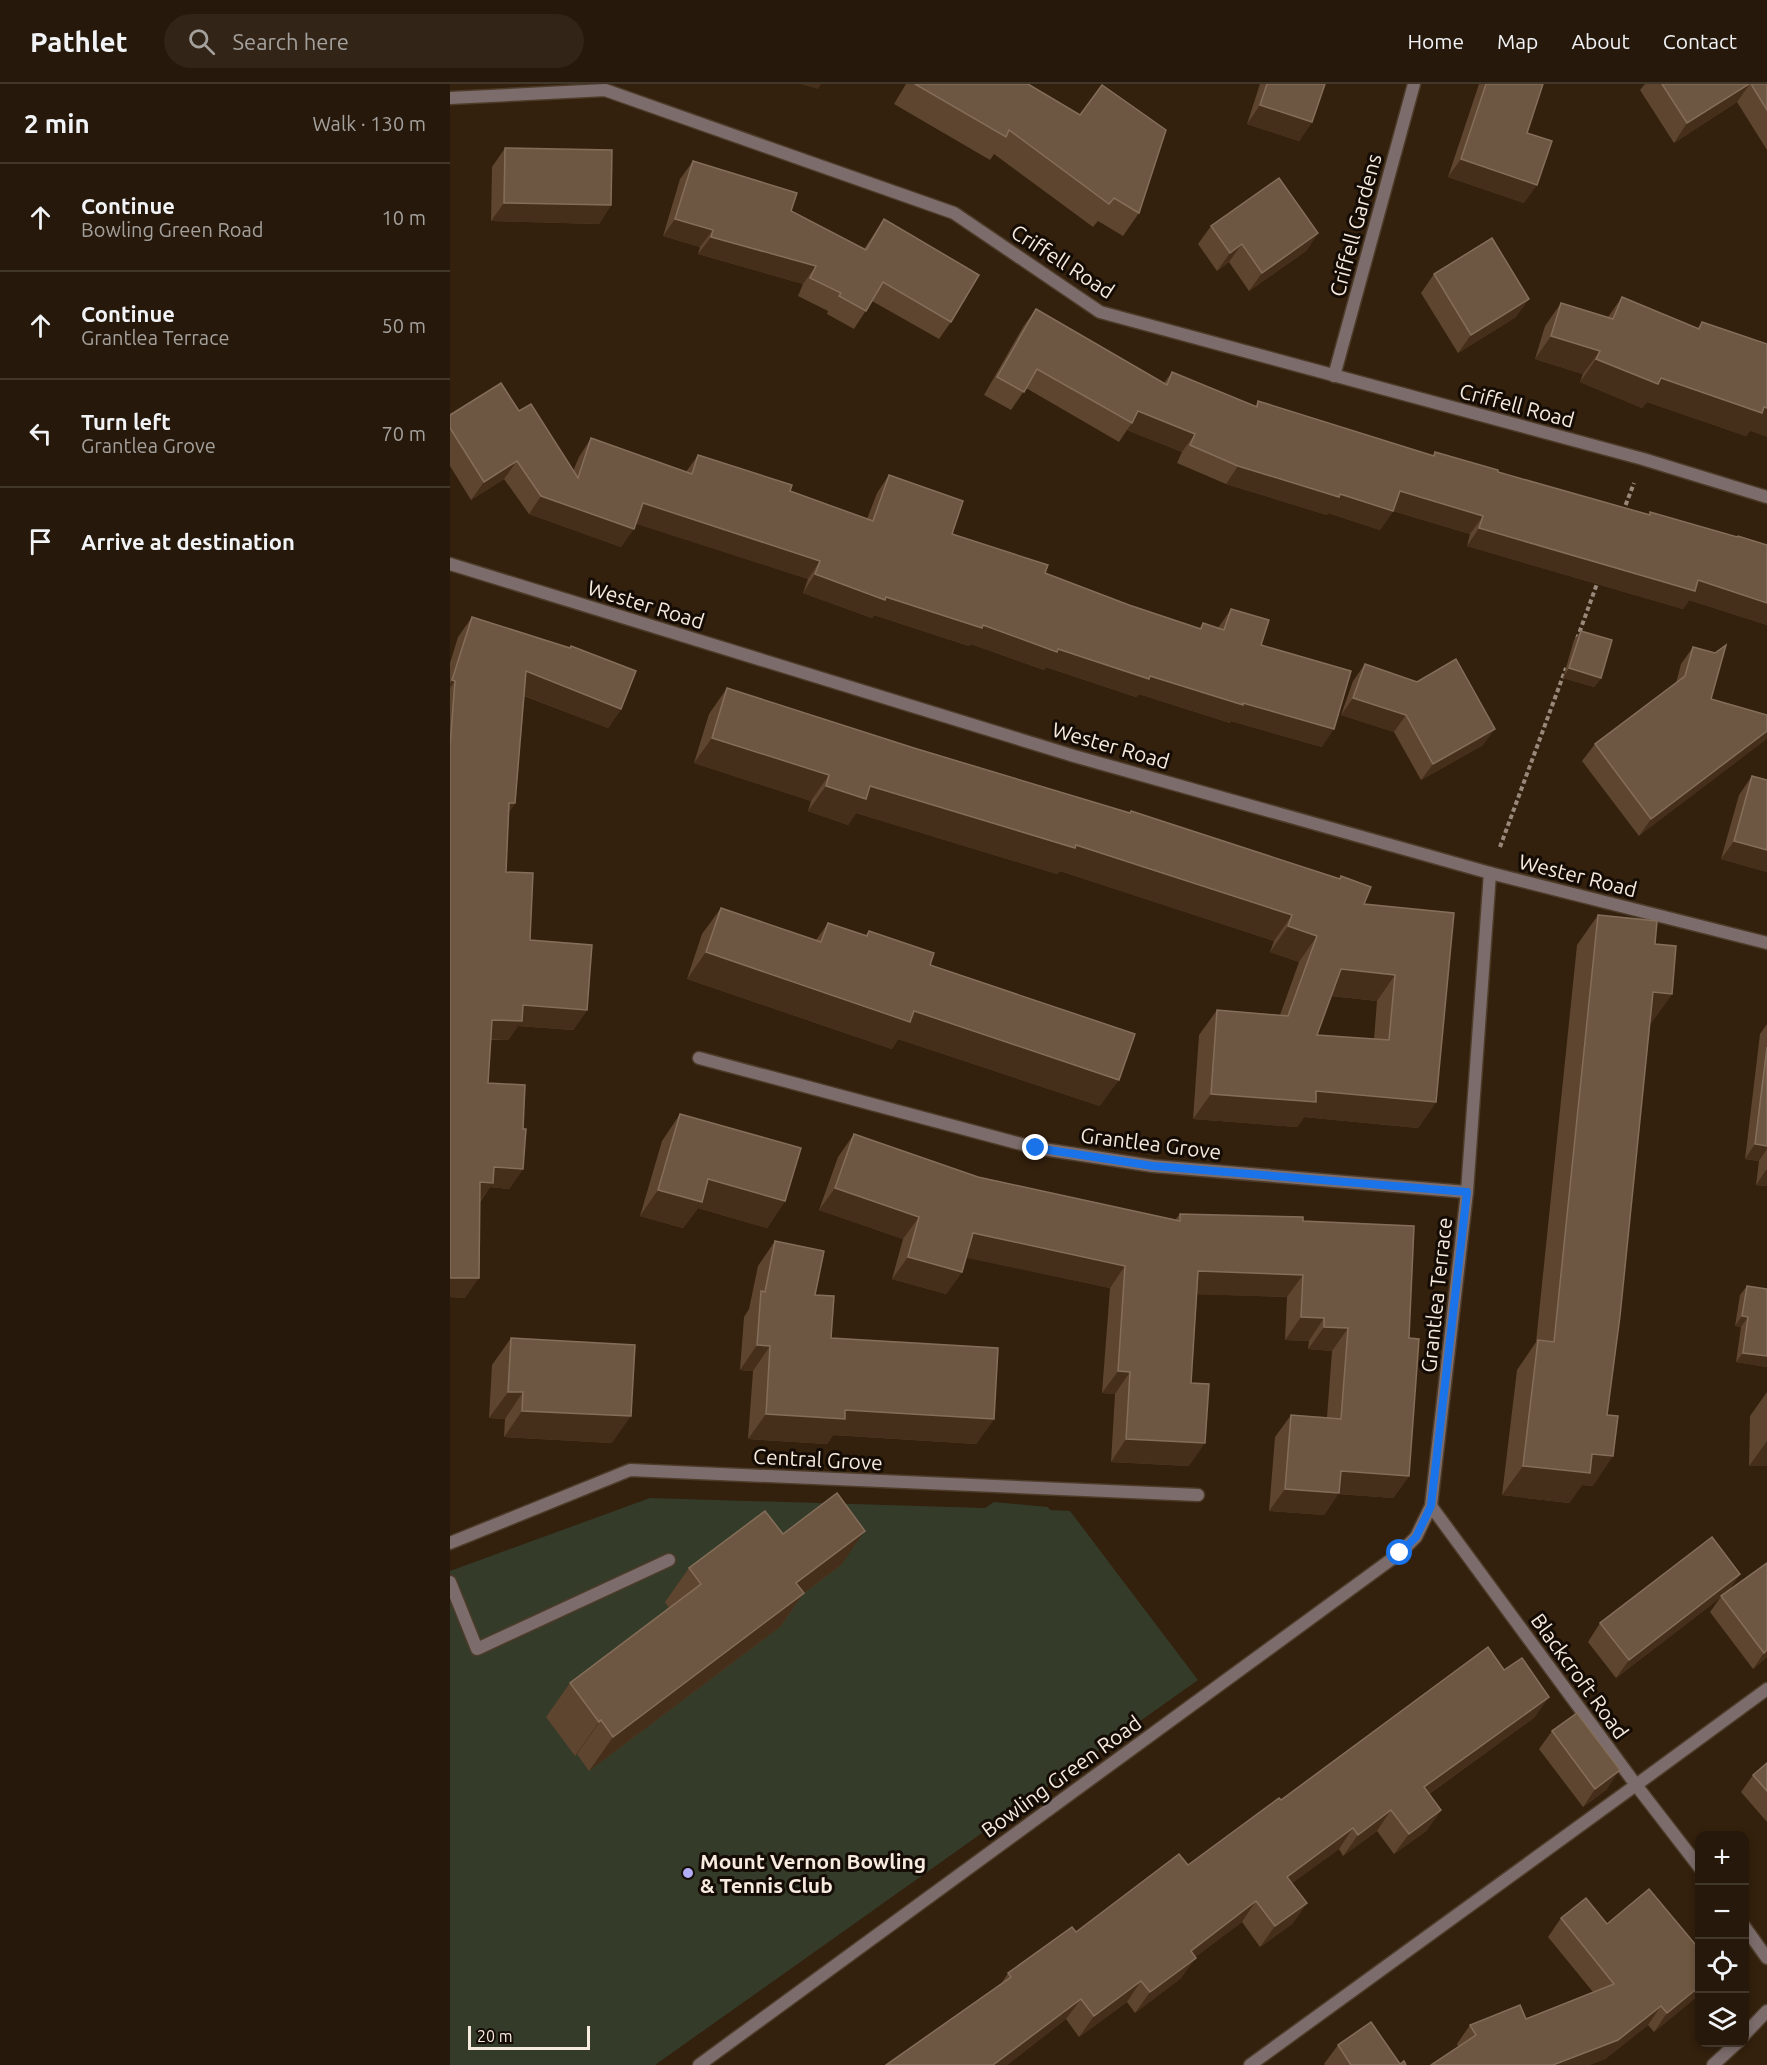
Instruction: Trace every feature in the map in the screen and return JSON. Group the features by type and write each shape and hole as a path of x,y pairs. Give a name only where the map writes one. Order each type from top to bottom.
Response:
{"street":[{"name":"Criffell Gardens","path":"1334,376 1414,84"},
{"name":"Criffell Road","path":"450,98 605,90 954,213 1100,312 1643,459 1767,497"},
{"name":"Wester Road","path":"450,564 1074,756 1490,873 1767,943"},
{"name":"Grantlea Terrace","path":"1431,1506 1467,1192 1490,873"},
{"name":"Grantlea Grove","path":"699,1058 1036,1148 1153,1166 1467,1192"},
{"name":"Central Grove","path":"450,1543 630,1470 1198,1495"},
{"name":"Blackcroft Road","path":"1431,1506 1695,1862"},
{"name":"Bowling Green Road","path":"699,2065 1400,1553 1416,1537 1431,1506"},
{"path":"450,1582 477,1649 669,1560"},
{"path":"1250,2065 1767,1689"},
{"path":"1749,1933 1767,1958"},
{"path":"1749,2030 1767,2011"},
{"path":"1713,2065 1733,2047"}],"path":[{"path":"1622,515 1643,459"},
{"path":"1573,650 1602,571"},
{"path":"1490,873 1569,661"}],"green space":[{"name":"Mount Vernon Bowling & Tennis Club","path":"650,1498 985,1508 994,1502 1070,1511 1198,1680 655,2065 450,2065 450,1571"}],"building":[{"path":"915,84 1028,84 1080,115 1102,85 1166,130 1139,213 1114,198 1109,204 1009,130 1006,137"},
{"path":"1267,84 1325,84 1312,122 1260,105"},
{"path":"1486,84 1543,84 1527,133 1552,141 1537,185 1461,159"},
{"path":"1662,84 1749,84 1687,123"},
{"path":"1751,84 1767,84 1767,110"},
{"path":"505,148 612,150 611,205 504,203"},
{"path":"693,161 797,193 791,211 866,250 884,219 979,275 951,322 883,282 866,311 839,296 841,293 810,278 816,266 711,237 713,230 675,219"},
{"path":"1279,178 1318,233 1262,273 1242,244 1230,253 1211,226"},
{"path":"1492,238 1529,299 1471,335 1434,274"},
{"path":"1622,297 1699,329 1702,322 1767,344 1767,408 1764,407 1762,413 1661,378 1658,384 1596,359 1600,351 1551,336 1561,303 1613,319"},
{"path":"1036,309 1167,385 1172,372 1257,407 1258,401 1434,456 1435,452 1650,515 1650,512 1767,545 1767,603 1698,580 1695,591 1479,528 1483,516 1400,491 1393,511 1238,466 1190,445 1195,434 1138,411 1132,423 1037,369 1024,392 997,377"},
{"path":"501,383 519,411 531,404 578,478 591,438 692,474 698,455 792,485 790,491 873,521 889,475 963,501 952,534 1048,565 1045,573 1201,629 1203,623 1224,630 1231,609 1269,620 1261,645 1351,671 1334,729 1243,703 1243,705 1150,676 1149,679 1058,649 1057,652 983,625 982,628 886,597 885,600 815,574 820,561 643,503 634,529 541,496 517,461 484,482 450,428 450,415"},
{"path":"472,617 570,648 571,646 636,671 621,709 526,671 515,803 509,803 506,872 533,873 530,940 592,945 587,1010 523,1005 522,1021 492,1020 488,1083 525,1085 523,1129 526,1129 523,1169 494,1167 493,1183 480,1182 479,1278 450,1278 450,746 455,681 452,680"},
{"path":"1581,631 1612,640 1601,678 1569,668"},
{"path":"1726,645 1711,699 1767,715 1767,731 1651,819 1595,744 1685,676 1693,647 1715,653"},
{"path":"1456,659 1495,729 1433,764 1406,715 1353,698 1365,664 1417,682"},
{"path":"727,688 914,748 1130,813 1131,811 1340,879 1341,876 1371,887 1364,904 1454,913 1436,1102 1316,1091 1316,1102 1211,1094 1217,1010 1288,1016 1317,936 1288,926 1292,915 1076,845 1075,848 870,786 866,799 826,786 829,775 712,738","holes":["1341,969 1395,975 1389,1040 1317,1035"]},
{"path":"1752,776 1767,780 1767,850 1734,841"},
{"path":"721,908 821,942 828,923 867,936 869,931 934,953 930,965 1135,1034 1119,1080 914,1011 910,1022 706,952"},
{"path":"1598,915 1657,921 1655,944 1676,946 1672,994 1653,992 1620,1316 1607,1415 1618,1416 1613,1456 1592,1454 1590,1473 1523,1466 1538,1340 1554,1342"},
{"path":"1767,1047 1767,1146 1755,1144"},
{"path":"680,1114 801,1148 785,1201 708,1179 702,1202 658,1190"},
{"path":"854,1134 978,1177 1180,1221 1180,1214 1303,1217 1303,1221 1414,1226 1409,1338 1419,1339 1409,1476 1341,1471 1339,1493 1285,1489 1291,1415 1341,1419 1348,1328 1324,1327 1324,1318 1301,1317 1303,1275 1198,1271 1191,1383 1209,1384 1205,1443 1126,1439 1130,1372 1118,1371 1125,1266 973,1233 962,1272 908,1257 919,1217 835,1188"},
{"path":"775,1241 824,1251 815,1295 834,1296 831,1338 998,1348 994,1419 845,1410 845,1419 766,1414 770,1346 757,1345 761,1291 765,1292"},
{"path":"1747,1286 1767,1289 1767,1356 1743,1353 1748,1317 1742,1316"},
{"path":"511,1338 635,1345 631,1416 522,1411 523,1392 508,1392"},
{"path":"837,1493 865,1531 796,1583 804,1593 613,1737 570,1683 701,1584 689,1568 765,1511 783,1534"},
{"path":"1712,1537 1740,1574 1629,1660 1600,1623"},
{"path":"1767,1563 1767,1650 1764,1653 1721,1596"},
{"path":"1488,1647 1504,1670 1522,1658 1549,1697 1424,1787 1441,1810 1409,1834 1391,1810 1358,1835 1353,1828 1287,1877 1307,1903 1275,1926 1256,1901 1191,1951 1196,1958 1150,1992 1141,1981 1094,2016 1081,1999 993,2065 886,2065 1011,1977 1008,1973 1072,1927 1076,1932 1179,1854 1188,1865 1279,1798 1281,1800"},
{"path":"1577,1713 1620,1770 1595,1789 1552,1731"},
{"path":"1767,1763 1767,1791 1753,1775"},
{"path":"1649,1889 1695,1944 1695,1990 1667,2013 1661,2006 1618,2040 1553,2065 1431,2065 1476,2035 1470,2025 1520,2005 1526,2019 1614,1984 1561,1918 1586,1898 1607,1924"},
{"path":"1371,2022 1400,2064 1404,2061 1406,2065 1351,2065 1338,2045"}],"place":[{"name":"Mount Vernon Bowling & Tennis Club","path":"688,1873"}],"route":[{"path":"1036,1148 1153,1166 1467,1192 1431,1506 1416,1537 1400,1553"}]}
